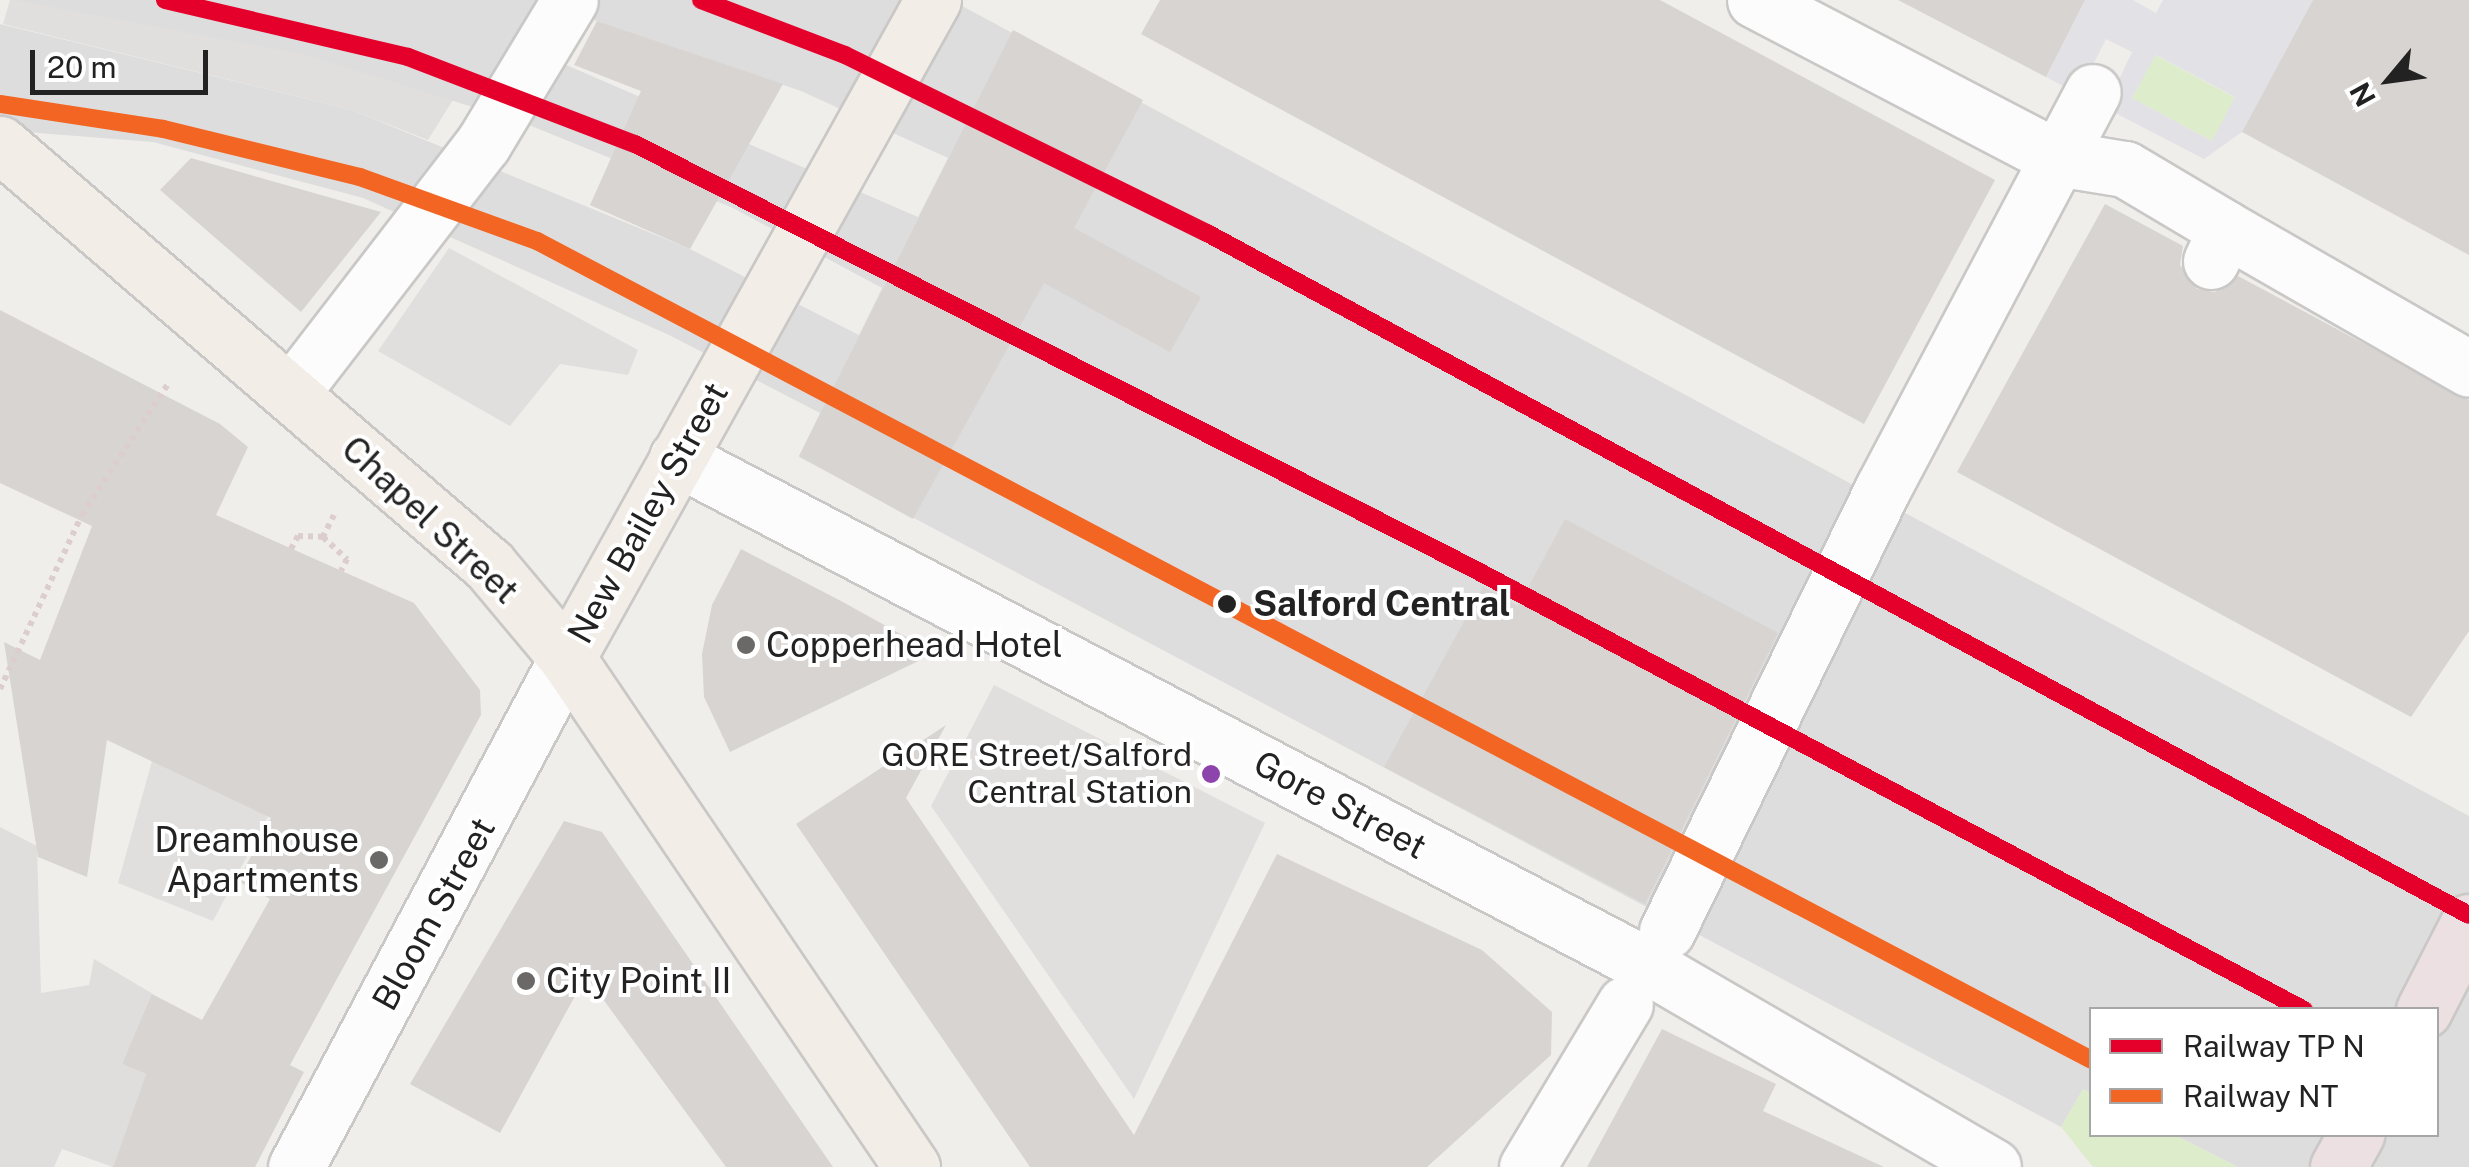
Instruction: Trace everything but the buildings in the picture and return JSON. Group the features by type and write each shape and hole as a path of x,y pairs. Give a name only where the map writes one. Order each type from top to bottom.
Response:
{"highway":[{"path":"2426,1007 2469,922"},
{"path":"2338,1167 2354,1137"}],"main road":[{"name":"New Bailey Street","path":"567,658 933,0"},
{"name":"Chapel Street","path":"0,144 489,566 567,658 912,1167"}],"street":[{"path":"291,393 483,144 570,0"},
{"path":"1755,0 2057,158 2125,170 2218,245 2469,368"},
{"path":"1667,931 2092,92"},
{"name":"Gore Street","path":"678,458 1648,966 1993,1167"},
{"name":"Bloom Street","path":"296,1167 567,658"},
{"path":"1526,1167 1625,1004"}],"path":[{"path":"0,689 82,514 170,382"},
{"path":"323,537 334,515"},
{"path":"291,548 298,536 323,537 347,560 341,571"}],"shaded area":[{"path":"10,0 515,0 428,140 352,110 3,24"},
{"path":"2085,0 2133,0 2156,13 2163,0 2313,0 2242,132 2204,159 2046,77","holes":["2106,39 2132,52 2115,88 2088,75","2156,55 2235,97 2212,141 2132,98"]},
{"path":"449,248 638,350 628,375 560,364 510,426 378,351"},
{"path":"994,685 1265,823 1134,1099 931,806"},
{"path":"152,761 268,816 213,921 118,883"},
{"path":"0,827 37,846 41,993 89,985 94,959 153,994 122,1064 146,1074 113,1167 62,1149 54,1167 0,1167"}],"green space":[{"path":"2155,55 2235,98 2212,141 2132,98"},
{"path":"2083,1089 2089,1092 2089,1137 2179,1137 2238,1167 2093,1167 2061,1127"}],"pier":[{"path":"14,0 951,0 2469,816 2469,1167 2238,1167 2179,1137 2439,1137 2439,1007 2089,1007 2089,1092 2083,1089 2061,1127 799,457 820,413 669,335 363,198 153,142 0,130 0,24 352,110 690,249 859,335 882,288 733,208 524,123 306,55","holes":["544,3 801,91 948,158 918,217 520,45"]}],"transit line":[{"path":"165,0 408,57 635,144 1474,569 2298,1007"},
{"path":"701,0 845,55 1207,233 2469,915"}],"rail line":[{"name":"NT","path":"0,104 163,129 360,177 537,241 2089,1058"}],"place":[{"name":"Salford Central","path":"1227,604"},
{"name":"Copperhead Hotel","path":"746,645"},
{"name":"GORE Street/Salford Central Station","path":"1211,774"},
{"name":"Dreamhouse Apartments","path":"379,860"},
{"name":"City Point II","path":"526,981"}]}
